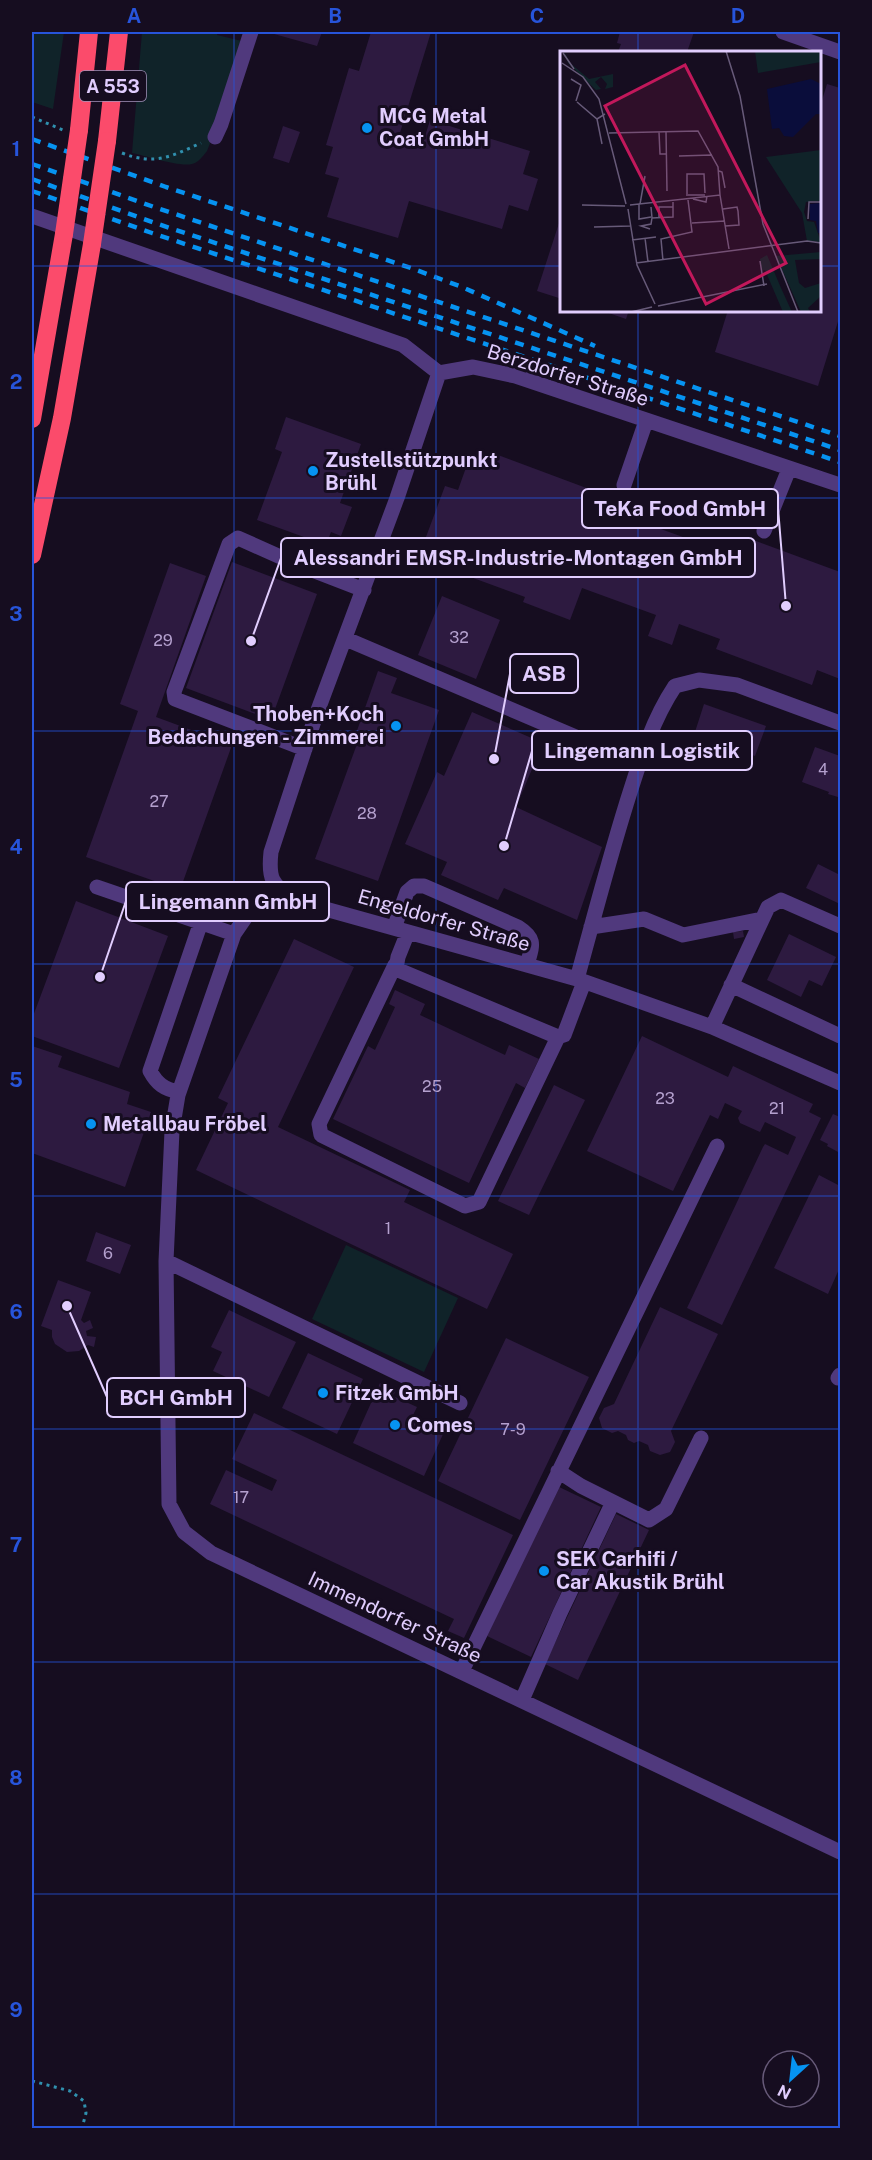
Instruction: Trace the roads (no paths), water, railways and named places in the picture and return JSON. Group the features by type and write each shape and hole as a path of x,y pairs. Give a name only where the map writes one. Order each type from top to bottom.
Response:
{"highway":[{"name":"A 553","path":"32,419 64,234 79,130 89,32"},
{"name":"A 553","path":"32,555 64,407 92,244 107,141 119,32"}],"street":[{"path":"215,136 251,32"},
{"path":"783,32 840,52"},
{"path":"32,216 404,345 439,373 397,498 305,748 271,852 269,868 276,887"},
{"name":"Berzdorfer Straße","path":"439,373 473,367 515,376 840,485"},
{"path":"624,485 646,421"},
{"path":"764,531 789,469"},
{"path":"305,748 176,699 174,692 229,543 238,538 364,590"},
{"path":"346,639 639,764"},
{"path":"395,965 400,971 558,1037 564,1035 581,980 591,927 608,865 639,764 661,707 675,686 699,680 737,685 840,723"},
{"path":"527,965 532,947 527,933 424,886 414,885 407,892 395,965 319,1124 321,1135 465,1206 479,1202 558,1037"},
{"path":"97,887 234,934"},
{"name":"Engeldorfer Straße","path":"276,887 293,900 581,980 712,1027 840,1083"},
{"name":"Immendorfer Straße","path":"276,887 256,902 234,934 179,1092 172,1131 166,1261 169,1504 184,1532 211,1553 840,1852"},
{"path":"712,1027 768,907 781,900 840,926"},
{"path":"591,927 644,919 683,935 762,919"},
{"path":"179,1092 167,1089 150,1071 201,922"},
{"path":"732,985 840,1036"},
{"path":"462,1671 717,1146"},
{"path":"166,1261 460,1403"},
{"path":"558,1471 581,1486 649,1520 666,1509 701,1438"},
{"path":"522,1700 560,1613 614,1502"}],"railway":[{"path":"32,139 166,187 411,268 462,287 595,346"},
{"path":"32,164 157,208 840,436"},
{"path":"32,179 155,223 840,450"},
{"path":"32,191 840,462"}],"place":[{"name":"MCG Metal Coat GmbH","path":"367,128"},
{"name":"Zustellstützpunkt Brühl","path":"313,471"},
{"name":"TeKa Food GmbH","path":"786,606"},
{"name":"Alessandri EMSR-Industrie-Montagen GmbH","path":"251,641"},
{"name":"Thoben+Koch Bedachungen - Zimmerei","path":"396,726"},
{"name":"ASB","path":"494,759"},
{"name":"Lingemann Logistik","path":"504,846"},
{"name":"Lingemann GmbH","path":"100,977"},
{"name":"Metallbau Fröbel","path":"91,1124"},
{"name":"BCH GmbH","path":"67,1306"},
{"name":"Fitzek GmbH","path":"323,1393"},
{"name":"Comes","path":"395,1425"},
{"name":"SEK Carhifi / Car Akustik Brühl","path":"544,1571"}]}
